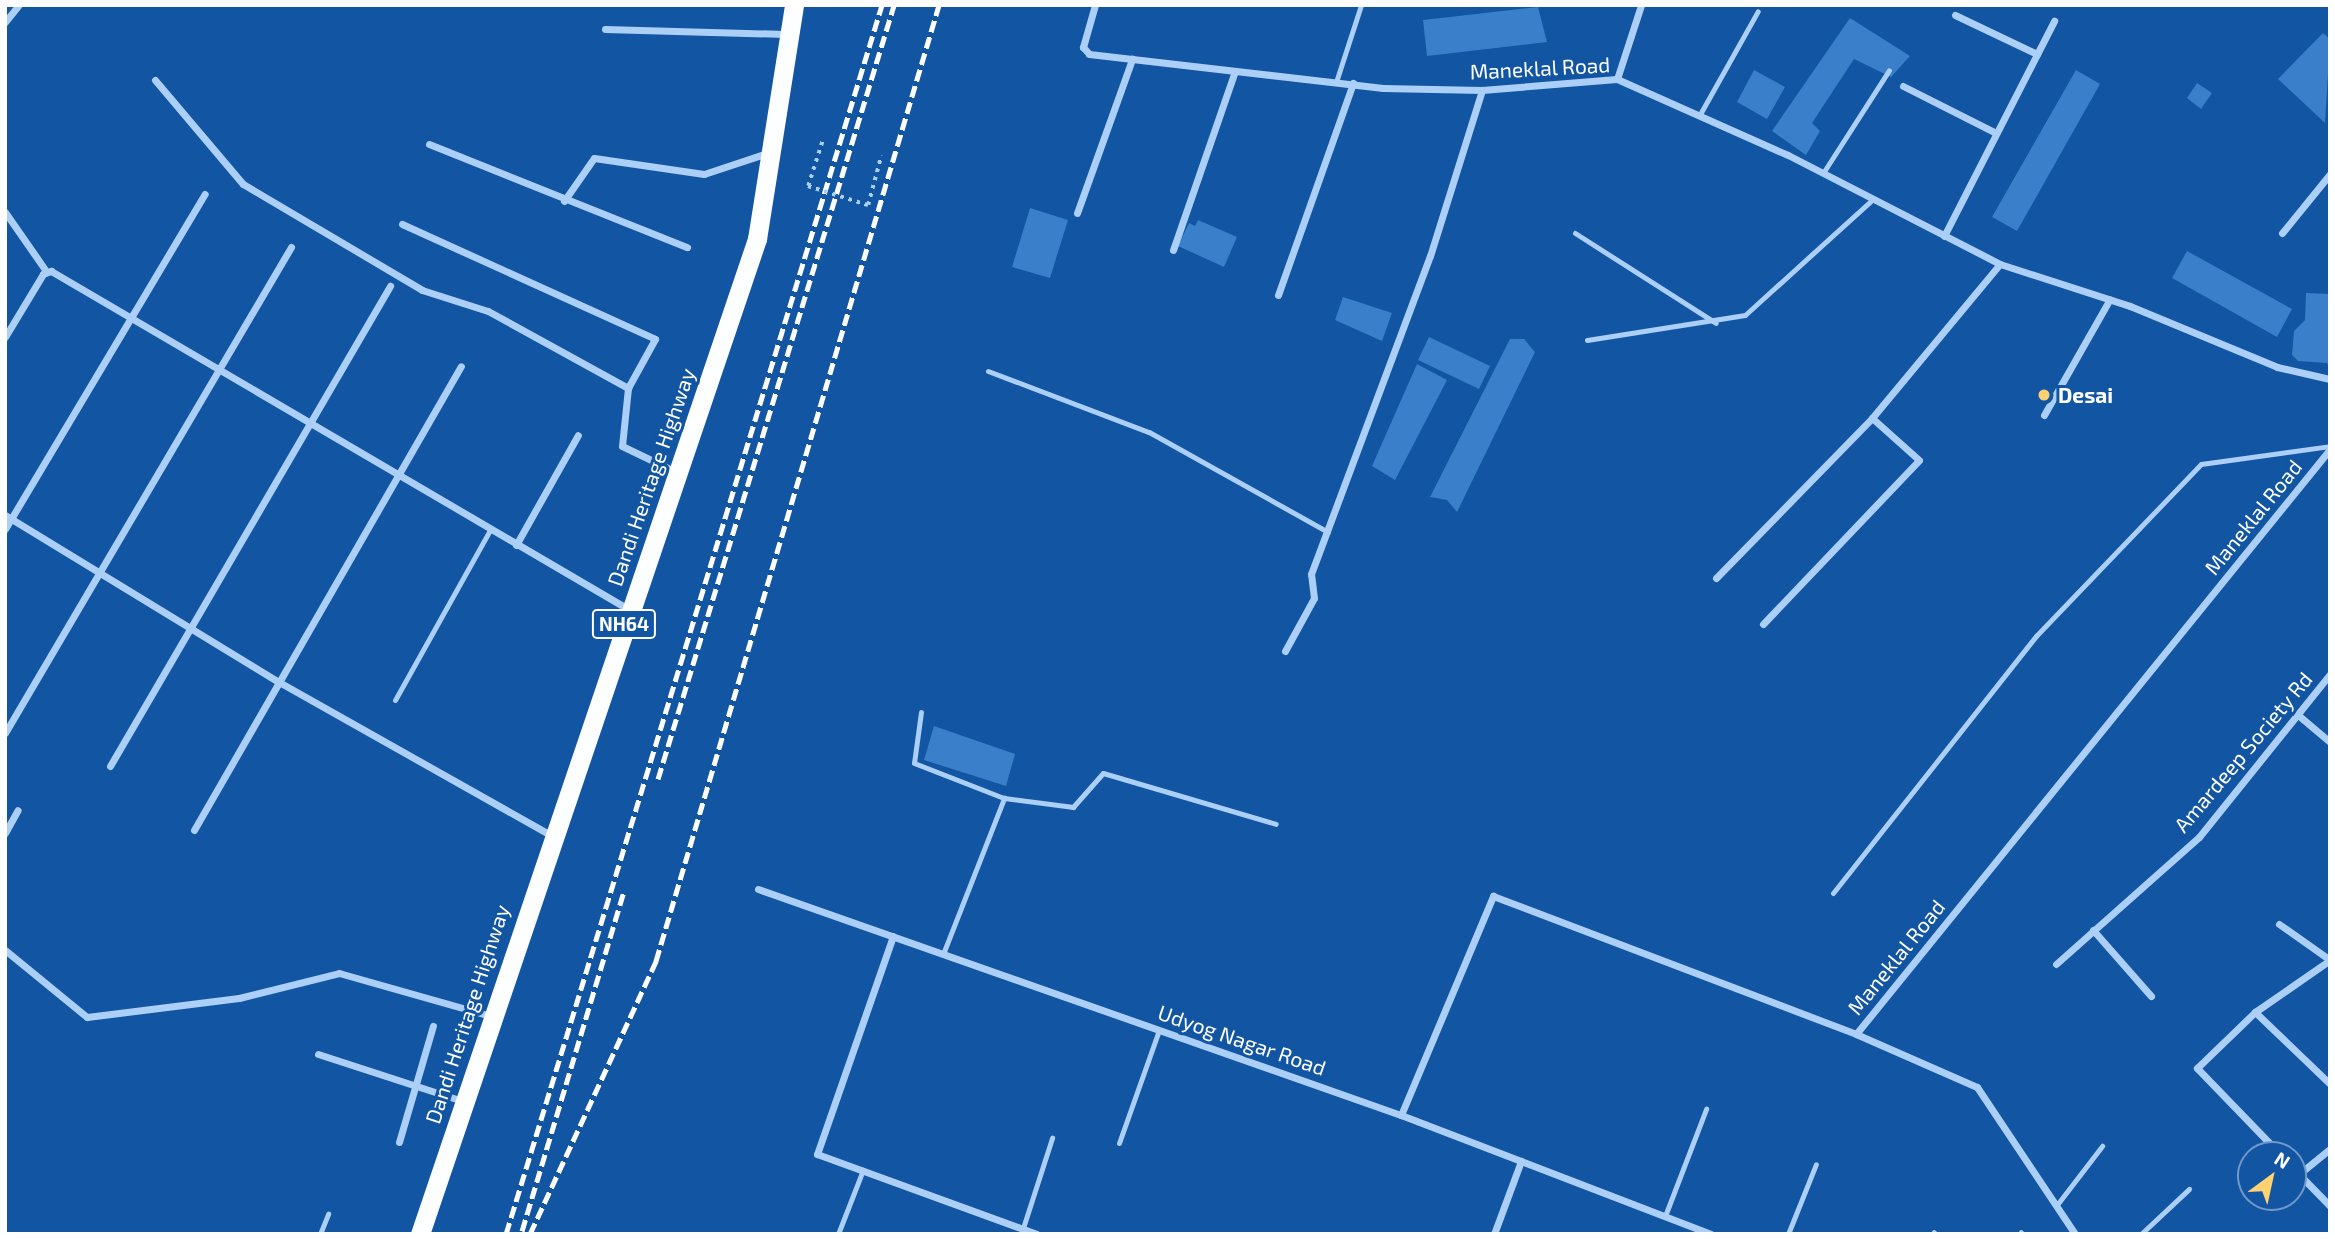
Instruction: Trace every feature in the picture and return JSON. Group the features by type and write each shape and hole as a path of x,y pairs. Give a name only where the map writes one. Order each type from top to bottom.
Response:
{"highway":[{"name":"Dandi Heritage Highway","path":"420,1234 551,835 757,239 794,5"}],"street":[{"path":"5,22 19,5"},
{"name":"Maneklal Road","path":"1095,5 1084,51 1132,59 1336,82 1482,90 1616,79 1824,173 2000,264 2110,299 2277,367 2330,379"},
{"path":"1616,79 1641,5"},
{"path":"1955,15 2037,54"},
{"path":"1944,236 2054,21"},
{"path":"605,29 789,34"},
{"path":"1077,213 1132,59"},
{"path":"1174,250 1236,71"},
{"path":"155,80 248,187 422,290 488,311 628,388"},
{"path":"1278,295 1353,83"},
{"path":"1903,86 1996,133"},
{"path":"1285,651 1312,601 1311,574 1329,533 1434,246 1482,90"},
{"path":"429,144 564,201 687,247"},
{"path":"564,201 594,158 704,174 771,152"},
{"path":"2282,233 2330,174"},
{"path":"5,528 8,517 205,194"},
{"path":"5,212 46,271 629,610"},
{"path":"402,224 655,339 628,388 622,446 677,472"},
{"path":"5,733 291,247"},
{"path":"1716,578 1872,418 2000,264"},
{"path":"5,337 46,271"},
{"path":"110,766 390,286"},
{"path":"2044,415 2110,299"},
{"path":"194,831 461,366"},
{"path":"1763,624 1919,460 1872,418"},
{"path":"516,544 578,435"},
{"name":"Maneklal Road","path":"1401,1115 1493,896 1856,1034 2330,448"},
{"path":"8,517 279,682 551,835"},
{"name":"Amardeep Society Rd","path":"2056,964 2199,837 2330,674"},
{"path":"2298,715 2330,742"},
{"path":"5,833 18,810"},
{"name":"Udyog Nagar Road","path":"758,889 1401,1115 1711,1234"},
{"path":"2267,1141 2197,1068 2255,1012 2328,958 2279,924"},
{"path":"2093,930 2151,996"},
{"path":"893,936 817,1154 1037,1234"},
{"path":"5,950 87,1017 239,998 339,973 491,1016"},
{"path":"2255,1012 2330,1084"},
{"path":"399,1142 433,1026"},
{"path":"1856,1034 1977,1087 2075,1234"},
{"path":"318,1055 463,1101"},
{"path":"2307,1164 2330,1149"},
{"path":"1494,1234 1521,1161"},
{"path":"2307,1182 2330,1206"}],"lane":[{"path":"1336,82 1361,5"},
{"path":"1699,116 1758,11"},
{"path":"1824,173 1889,69"},
{"path":"1587,340 1716,323 1745,315 1873,199"},
{"path":"1575,233 1716,323"},
{"path":"988,371 1149,432 1329,533"},
{"path":"1833,893 2036,636 2201,464 2330,448"},
{"path":"395,700 490,530"},
{"path":"921,712 914,763 1004,799 1073,807 1103,773 1276,824"},
{"path":"943,954 1004,799"},
{"path":"1119,1143 1159,1030"},
{"path":"1665,1216 1706,1109"},
{"path":"1024,1228 1052,1138"},
{"path":"2056,1206 2102,1146"},
{"path":"1788,1234 1816,1164"},
{"path":"838,1234 863,1170"},
{"path":"2141,1234 2189,1189"},
{"path":"320,1234 328,1214"}],"path":[{"path":"823,139 808,186 868,205 881,156"}],"building":[{"path":"1538,7 1547,42 1427,56 1423,20"},
{"path":"1850,18 1910,56 1891,77 1854,59 1812,123 1820,131 1806,155 1772,131"},
{"path":"2323,33 2330,39 2325,123 2278,79"},
{"path":"1754,70 1785,87 1767,119 1737,102"},
{"path":"2076,70 2100,84 2017,231 1992,217"},
{"path":"2197,83 2212,93 2201,109 2187,98"},
{"path":"1030,208 1068,220 1050,278 1012,267"},
{"path":"1198,220 1237,237 1224,267 1178,246 1189,223 1195,226"},
{"path":"2187,251 2292,309 2277,337 2172,278"},
{"path":"2306,293 2330,294 2330,369 2327,363 2298,361 2292,355 2294,331 2305,320"},
{"path":"1343,297 1392,313 1382,341 1335,320"},
{"path":"1429,337 1490,366 1479,389 1418,360"},
{"path":"1510,339 1524,339 1535,352 1457,512 1447,500 1430,497"},
{"path":"1417,364 1447,380 1395,480 1372,466"},
{"path":"934,726 1015,754 1006,786 924,760"}],"railway":[{"path":"506,1234 882,5"},
{"path":"658,779 894,5"},
{"path":"530,1234 656,961 939,5"},
{"path":"522,1231 624,892"}],"place":[{"name":"Desai","path":"2044,395"}]}
